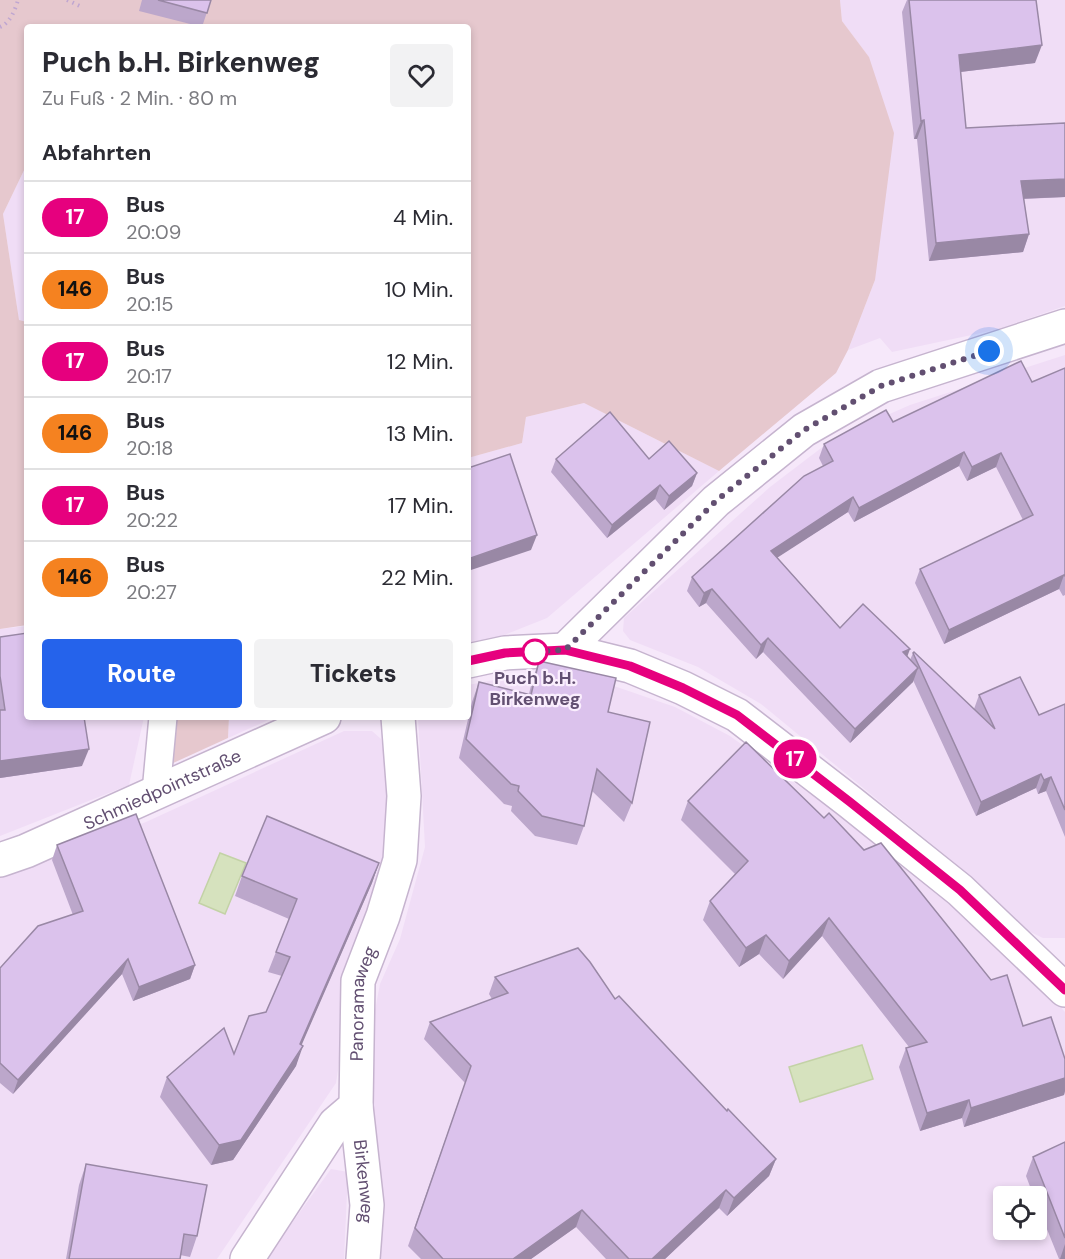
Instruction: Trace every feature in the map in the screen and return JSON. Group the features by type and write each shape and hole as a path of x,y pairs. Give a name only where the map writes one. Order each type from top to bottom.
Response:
{"street":[{"path":"565,650 716,501 804,430 881,386 1065,326"},
{"path":"471,660 505,653 565,650 630,666 683,688 737,715 960,890 1065,990"},
{"name":"Schmiedpointstraße","path":"0,860 26,851 317,720"},
{"name":"Panoramaweg","path":"356,1106 358,981 383,916 400,860 404,796 398,720"},
{"path":"247,1259 335,1124 356,1106"},
{"name":"Birkenweg","path":"356,1106 366,1205 363,1259"}],"lane":[{"path":"156,792 163,720"}],"path":[{"path":"0,27 5,25 16,9 18,0"},
{"path":"67,0 82,7"}],"shaded area":[{"path":"0,0 840,0 842,21 869,57 894,133 875,280 848,350 836,373 719,471 584,403 526,417 522,443 471,457 471,24 24,24 24,170 3,214 19,320 24,321 24,625 0,629"},
{"path":"840,0 1065,0 1065,306 995,330 892,352 880,338 848,350 875,280 869,57 842,21"},
{"path":"24,170 24,322 19,321 3,214"},
{"path":"1065,355 1065,938 1043,938 1024,929 968,874 761,704 698,667 630,640 623,631 624,618 770,487 833,439 910,405"},
{"path":"584,403 719,471 547,618 499,637 471,642 471,457 522,443 526,417"},
{"path":"24,626 24,720 143,720 129,785 0,836 0,629"},
{"path":"526,674 614,686 675,707 730,736 919,873 1030,972 1065,1012 1065,1259 376,1259 371,1031 380,984 400,939 425,847 418,720 471,720 471,684"},
{"path":"175,720 229,720 228,738 171,764"},
{"path":"229,720 268,720 228,738"},
{"path":"344,731 372,731 381,739 390,778 383,879 342,975 343,1038 336,1083 217,1259 0,1259 0,877 146,822"},
{"path":"220,853 246,863 225,914 199,903"},
{"path":"862,1045 873,1079 800,1102 789,1067"},
{"path":"331,1169 348,1172 344,1259 266,1259"}],"building":[{"path":"158,0 211,0 207,13"},
{"path":"909,0 1036,0 1042,45 959,55 966,128 1065,123 1065,179 1021,181 1029,234 936,243"},
{"path":"1021,361 1032,382 1065,368 1065,576 949,630 920,569 1033,515 1001,453 972,467 964,452 859,508 853,497 771,551 840,628 863,604 910,649 903,652 918,668 855,729 768,638 761,645 712,589 704,593 692,577 804,476 833,461 824,444 886,410 893,422"},
{"path":"610,412 649,459 669,441 697,473 669,496 660,485 612,525 556,459"},
{"path":"510,454 537,535 471,558 471,467"},
{"path":"24,633 24,720 84,720 89,749 0,761 0,710 5,710 0,676 0,637"},
{"path":"914,652 995,729 979,695 1020,677 1039,715 1065,704 1065,810 1051,777 1044,780 1041,774 981,802"},
{"path":"539,661 616,678 608,712 650,722 632,803 597,769 584,826 542,816 518,791 519,786 511,784 466,739 479,682 531,695"},
{"path":"746,742 824,818 829,813 864,850 881,843 991,980 1007,975 1023,1026 1051,1017 1065,1059 1065,1078 971,1108 969,1100 927,1113 906,1048 927,1042 829,918 789,961 766,935 746,948 710,901 748,861 688,801"},
{"path":"136,814 195,965 139,987 128,959 18,1080 0,1063 0,968 38,926 83,911 57,845"},
{"path":"267,816 379,863 300,1044 303,1046 241,1140 219,1145 167,1077 224,1028 234,1054 249,1016 266,1012 290,957 276,952 297,899 242,876"},
{"path":"578,948 615,999 619,996 727,1111 728,1109 776,1159 734,1198 726,1190 652,1259 629,1259 582,1210 513,1259 443,1259 415,1228 471,1066 430,1022 508,993 495,977"},
{"path":"1065,1142 1065,1238 1047,1192 1047,1186 1044,1186 1033,1157"},
{"path":"86,1164 207,1185 197,1236 184,1234 180,1259 69,1259"}],"bus line":[{"name":"17","path":"471,660 505,653 565,650 630,666 683,688 737,715 960,890 1065,990"}],"place":[{"name":"Puch b.H. Birkenweg","path":"535,652"}],"route":[{"path":"535,652 525,652 565,650 716,501 804,430 881,386 989,351"}]}
